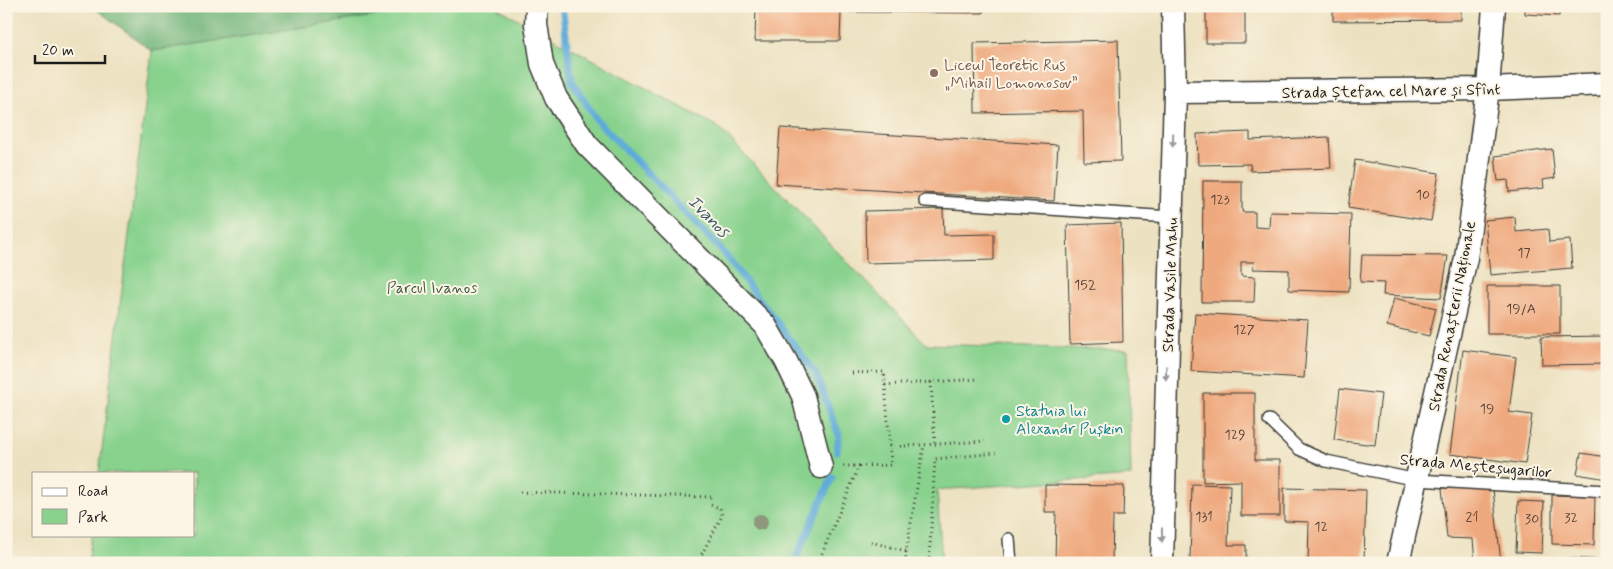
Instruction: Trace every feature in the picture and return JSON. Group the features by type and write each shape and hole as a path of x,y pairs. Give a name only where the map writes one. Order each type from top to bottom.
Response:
{"street":[{"path":"537,6 536,24 542,64 556,98 586,144 765,325 786,361 803,396 821,467"},
{"name":"Strada Vasile Mahu","path":"1162,563 1175,92 1173,6"},
{"name":"Strada Renașterii Naționale","path":"1398,563 1466,258 1488,89 1494,6"},
{"name":"Strada Ștefan cel Mare și Sfînt","path":"1175,92 1488,89 1607,84"}],"lane":[{"path":"925,201 1171,217"},
{"name":"Strada Meșteșugarilor","path":"1269,420 1299,450 1326,461 1417,480 1607,491"},
{"path":"1009,539 1011,563"}],"path":[{"path":"821,467 891,465 884,372 852,373"},
{"path":"886,385 979,379"},
{"path":"931,382 935,444"},
{"path":"890,447 985,442"},
{"path":"905,563 924,445"},
{"path":"929,563 935,458 996,453"},
{"path":"818,563 860,466"},
{"path":"520,492 714,497"},
{"path":"697,563 722,516 720,508 711,505"},
{"path":"871,542 906,551"}],"green space":[{"path":"92,6 436,6 152,51"},
{"name":"Parcul Ivanos","path":"436,6 494,6 718,127 926,344 1128,350 1131,476 937,490 942,563 88,563 92,536 195,536 195,472 99,472 152,51"}],"building":[{"path":"756,6 983,6 983,13 841,12 840,41 755,41"},
{"path":"1206,6 1245,6 1245,43 1206,43"},
{"path":"1333,6 1461,6 1461,20 1333,21"},
{"path":"1525,6 1560,6 1559,16 1525,14"},
{"path":"1118,40 1121,161 1084,162 1083,111 975,113 974,43"},
{"path":"780,128 1058,145 1054,201 776,184"},
{"path":"1250,132 1250,140 1329,137 1331,168 1251,171 1250,164 1198,165 1197,134"},
{"path":"1552,149 1555,178 1543,180 1544,188 1509,192 1508,180 1498,181 1495,156"},
{"path":"1355,160 1439,173 1431,221 1348,208"},
{"path":"1203,181 1242,181 1242,212 1255,212 1255,227 1269,228 1270,212 1351,214 1349,292 1289,290 1289,270 1253,269 1254,262 1241,262 1241,276 1255,277 1254,302 1202,302"},
{"path":"943,209 944,235 994,234 994,260 866,263 865,211"},
{"path":"1515,217 1516,232 1548,229 1549,242 1570,240 1572,268 1490,275 1485,220"},
{"path":"1121,223 1123,342 1070,344 1067,225"},
{"path":"1362,255 1448,256 1441,298 1383,295 1384,283 1360,282"},
{"path":"1487,286 1560,286 1560,334 1487,334"},
{"path":"1394,298 1436,308 1429,336 1387,326"},
{"path":"1195,313 1308,320 1304,378 1191,371"},
{"path":"1607,336 1607,364 1542,365 1541,337"},
{"path":"1463,350 1516,357 1509,412 1532,415 1525,464 1450,454"},
{"path":"1605,381 1607,382 1607,436 1602,436"},
{"path":"1340,389 1381,394 1375,445 1334,440"},
{"path":"1203,393 1255,393 1255,460 1280,460 1280,516 1241,516 1241,481 1203,482"},
{"path":"1581,453 1607,457 1607,479 1577,474"},
{"path":"1192,484 1230,485 1228,545 1246,545 1246,563 1190,563"},
{"path":"1045,485 1124,486 1123,516 1113,516 1112,563 1055,563 1056,512 1045,512"},
{"path":"1284,488 1366,490 1364,563 1308,563 1309,522 1284,521"},
{"path":"1442,488 1493,489 1501,563 1475,563 1473,539 1447,538"},
{"path":"1552,495 1595,496 1594,545 1552,544"},
{"path":"1518,501 1544,502 1542,553 1516,552"},
{"path":"1566,558 1607,560 1607,563 1566,563"}],"waterway":[{"name":"Ivanos","path":"562,6 572,81 596,119 725,254 816,374 839,435 837,451"},
{"name":"Ivanos","path":"794,563 832,477"}],"place":[{"name":"Liceul Teoretic Rus „Mihail Lomonosov”","path":"934,73"},
{"name":"Statuia lui Alexandr Pușkin","path":"1006,419"}]}
